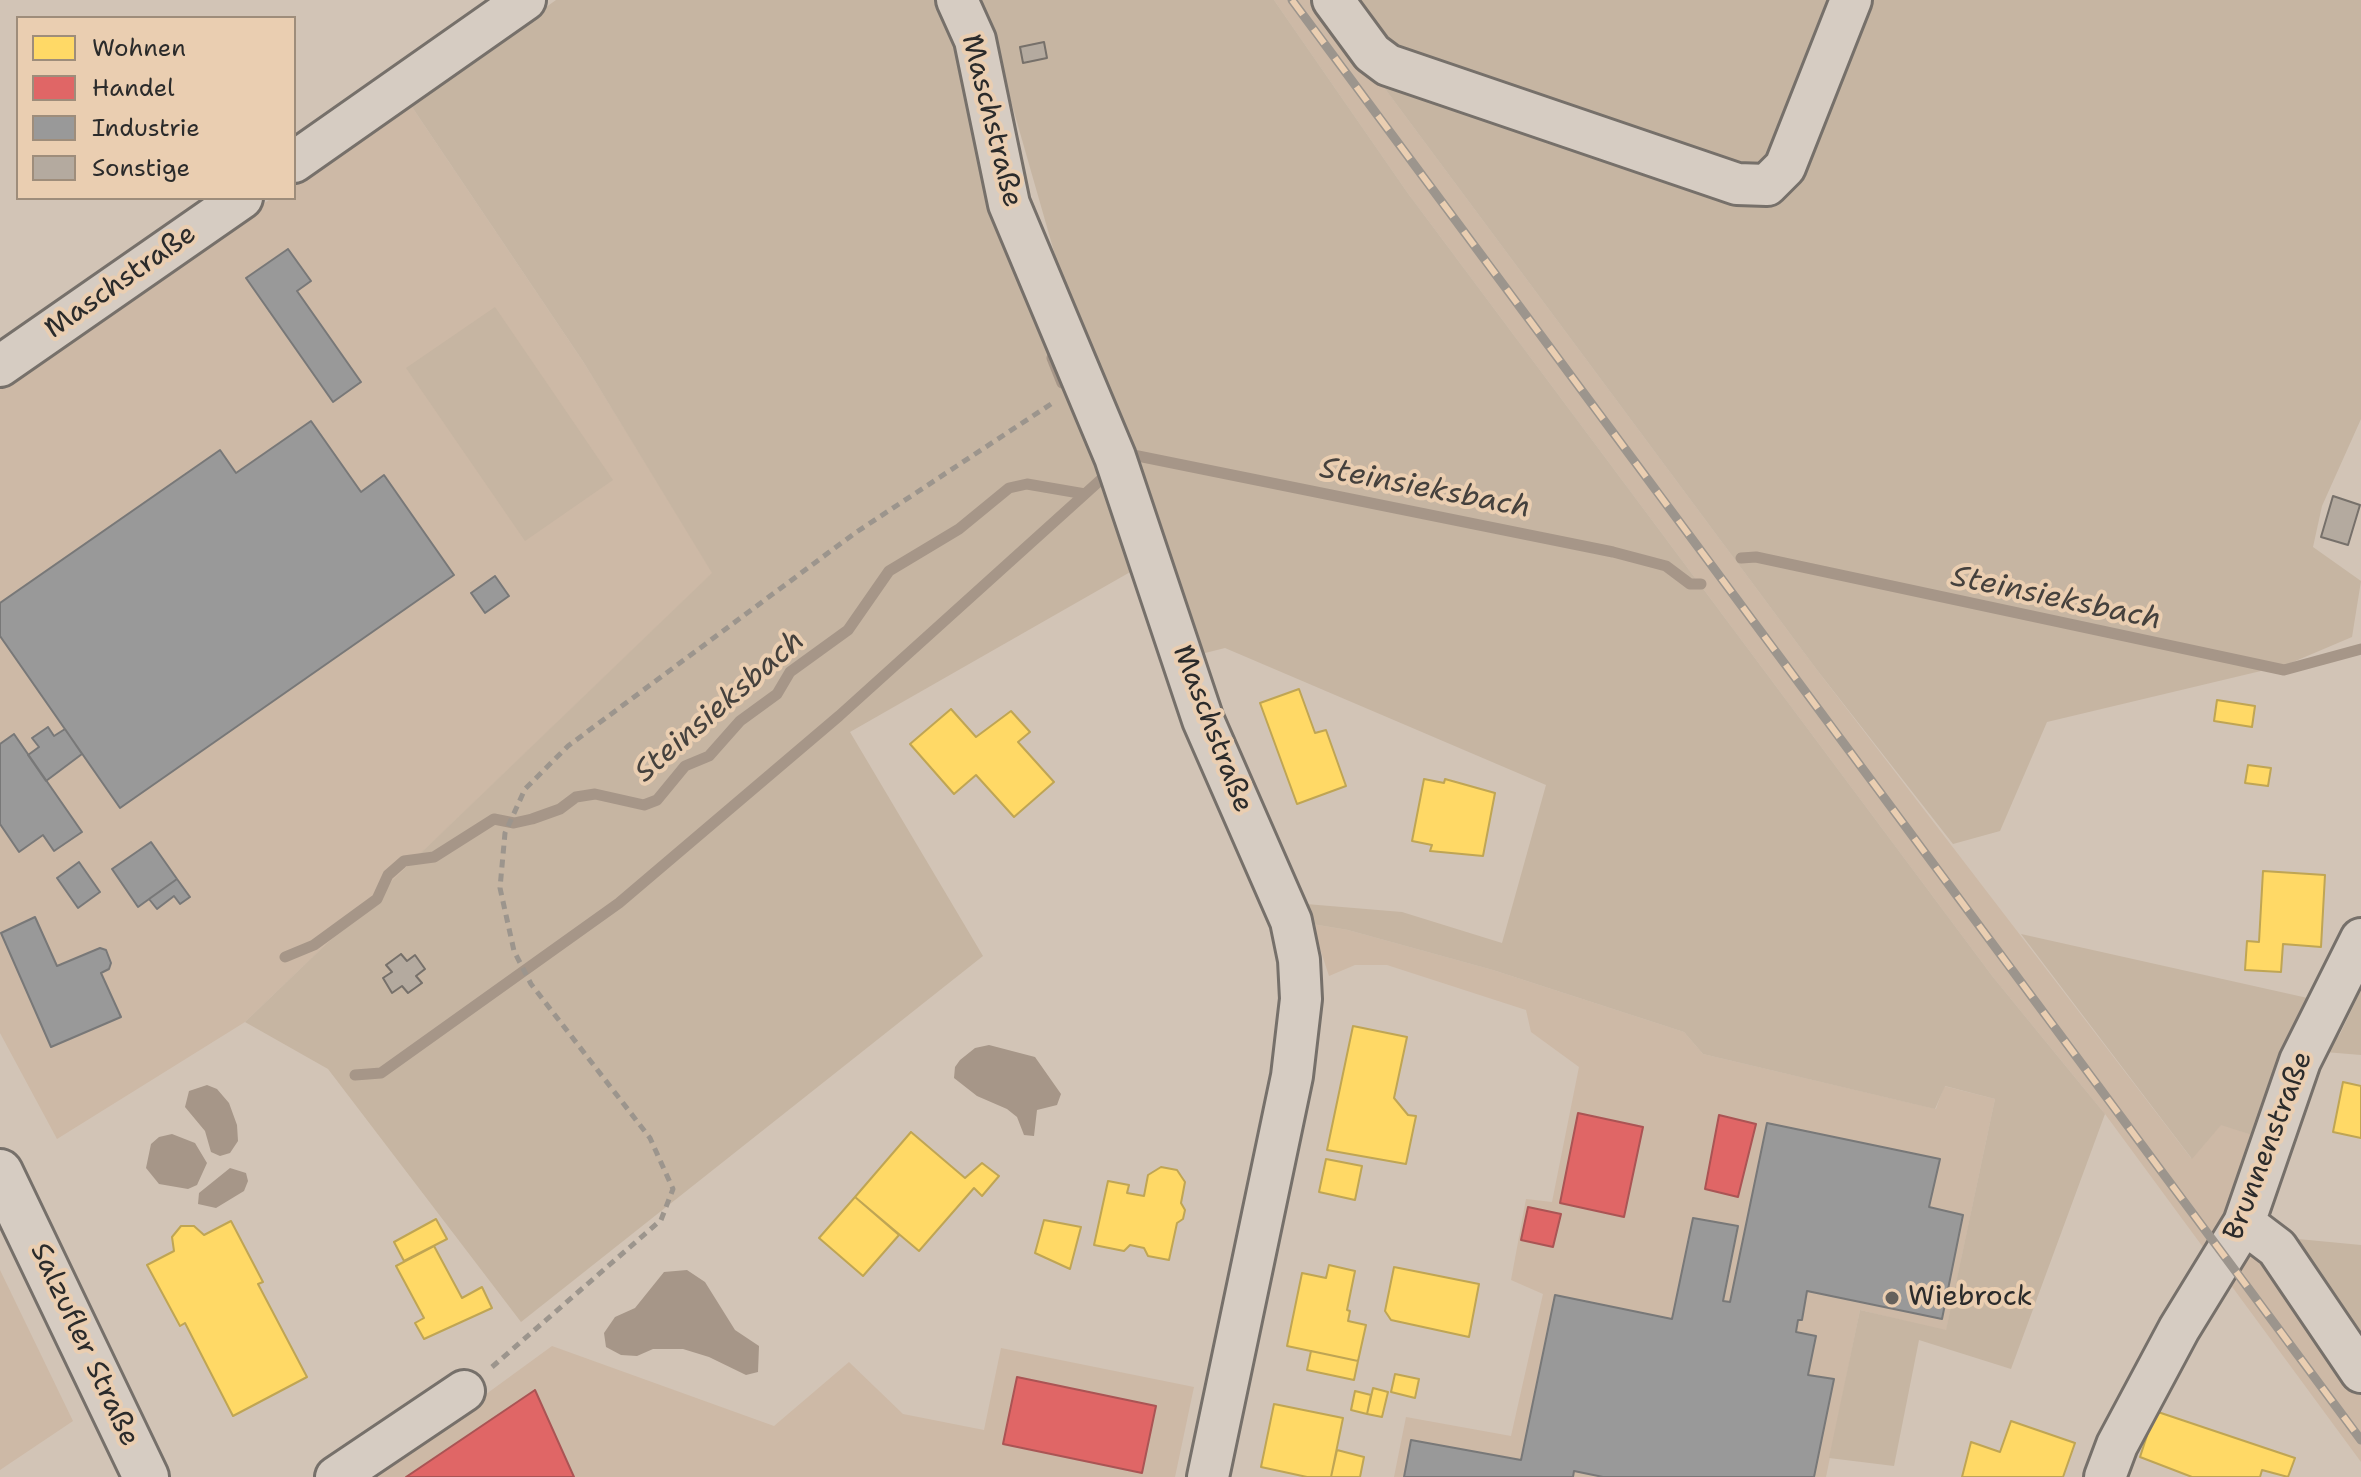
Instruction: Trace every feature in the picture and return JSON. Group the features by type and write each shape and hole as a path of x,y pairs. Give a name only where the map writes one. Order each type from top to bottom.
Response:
{"main road":[{"name":"Salzufler Straße","path":"6,1199 146,1477"}],"street":[{"path":"296,161 525,0"},
{"name":"Maschstraße","path":"957,0 975,40 1009,204 1121,473 1203,720 1291,921 1299,960 1301,999 1292,1076 1208,1477"},
{"path":"1333,0 1372,53 1388,65 1737,184 1767,185 1785,167 1851,0"},
{"name":"Maschstraße","path":"0,366 239,200"},
{"name":"Brunnenstraße","path":"2105,1477 2117,1445 2172,1342 2244,1223 2300,1061 2361,939"},
{"path":"2244,1223 2277,1248 2361,1372"},
{"path":"336,1477 464,1391"}],"path":[{"path":"464,1391 661,1220 673,1189 650,1138 531,984 517,960 500,888 505,833 525,789 568,746 855,533 1051,404 1086,391"}],"shaded area":[{"path":"556,0 940,0 1065,290 982,0 1274,0 1407,192 1993,977 2105,1114 2011,1369 1919,1340 1894,1466 1829,1458 1860,1310 1946,1330 1995,1099 1945,1086 1935,1109 1703,1054 1684,1032 1493,970 1348,930 1312,924 1306,904 1402,912 1502,943 1546,785 1225,648 1197,655 1153,559 850,732 983,956 521,1322 328,1069 245,1022 712,573 584,363 410,104"},
{"path":"1274,0 1319,0 1817,670 2191,1158 2221,1124 2258,1137 2255,1252 2361,1396 2361,1462 2105,1114 1993,977 1407,192"},
{"path":"1319,0 2361,0 2361,419 2322,506 2313,547 2361,581 2352,637 2286,665 2047,722 2000,831 1953,844 1817,670"},
{"path":"410,104 584,363 713,573 245,1022 57,1139 0,1033 0,383 269,200 296,200 296,182"},
{"path":"495,307 613,480 525,541 406,368"},
{"path":"1312,924 1348,930 1493,970 1684,1032 1703,1054 1936,1109 1944,1086 1995,1099 1946,1331 1860,1310 1826,1477 1394,1477 1406,1417 1511,1436 1543,1294 1511,1280 1526,1199 1552,1202 1579,1067 1531,1032 1526,1010 1387,965 1355,965 1329,976"},
{"path":"2021,934 2321,1001 2258,1137 2221,1125 2192,1159"},
{"path":"2361,990 2361,1055 2325,1052 2340,1034"},
{"path":"989,1045 1035,1057 1061,1094 1057,1105 1037,1110 1034,1136 1024,1135 1017,1117 1007,1109 977,1096 954,1078 955,1067 960,1060 975,1048"},
{"path":"207,1085 217,1089 229,1103 237,1125 238,1141 230,1153 220,1156 211,1152 205,1131 185,1107 189,1091"},
{"path":"172,1134 195,1143 207,1163 197,1185 188,1189 159,1184 146,1168 151,1144 159,1137"},
{"path":"230,1168 246,1173 248,1181 244,1191 216,1208 198,1204 199,1193"},
{"path":"2298,1239 2361,1245 2361,1396 2255,1252"},
{"path":"0,1270 73,1421 0,1470"},
{"path":"687,1270 705,1282 735,1330 759,1346 758,1372 746,1375 709,1357 683,1349 653,1349 637,1356 621,1355 606,1347 604,1333 615,1317 635,1308 664,1272"},
{"path":"552,1346 774,1426 849,1362 903,1414 984,1430 1001,1348 1194,1387 1175,1477 359,1477 478,1400"}],"building: Wohnen":[{"path":"1299,689 1315,733 1326,730 1346,786 1297,804 1260,703"},
{"path":"2217,700 2255,706 2252,727 2214,721"},
{"path":"951,709 976,737 1011,711 1030,732 1018,742 1054,782 1014,817 976,775 954,794 910,744"},
{"path":"2248,765 2271,768 2268,786 2245,783"},
{"path":"1424,779 1444,783 1445,779 1495,793 1483,856 1430,851 1432,845 1412,841"},
{"path":"2263,871 2325,875 2321,947 2283,944 2281,972 2245,970 2247,941 2259,942"},
{"path":"1353,1026 1407,1037 1394,1098 1408,1115 1416,1116 1406,1164 1327,1150"},
{"path":"2343,1082 2361,1086 2361,1138 2333,1132"},
{"path":"911,1132 965,1178 982,1163 999,1176 982,1196 974,1188 919,1251 855,1197"},
{"path":"1326,1159 1362,1166 1355,1200 1319,1192"},
{"path":"1161,1167 1177,1170 1185,1182 1181,1203 1185,1210 1183,1219 1177,1223 1169,1260 1148,1256 1144,1248 1130,1245 1124,1251 1094,1245 1108,1181 1129,1185 1127,1193 1144,1196 1148,1175"},
{"path":"855,1197 899,1235 863,1276 819,1238"},
{"path":"436,1219 447,1239 404,1261 394,1242"},
{"path":"1044,1220 1081,1227 1070,1269 1035,1253"},
{"path":"231,1221 263,1282 258,1284 307,1377 233,1416 185,1323 180,1326 147,1265 174,1251 172,1237 181,1226 194,1226 204,1235"},
{"path":"434,1246 462,1298 482,1287 492,1308 424,1339 415,1323 424,1318 396,1266"},
{"path":"1329,1265 1355,1271 1347,1310 1350,1311 1348,1321 1366,1325 1358,1361 1287,1346 1302,1273 1326,1278"},
{"path":"1394,1267 1479,1284 1469,1337 1391,1320 1385,1311"},
{"path":"1311,1351 1358,1361 1354,1380 1307,1370"},
{"path":"1395,1374 1419,1379 1415,1398 1391,1392"},
{"path":"1373,1388 1388,1392 1382,1417 1367,1414"},
{"path":"1355,1391 1371,1395 1367,1414 1351,1410"},
{"path":"1274,1404 1343,1418 1331,1477 1307,1477 1261,1467"},
{"path":"2155,1411 2295,1458 2288,1477 2262,1470 2260,1477 2192,1477 2140,1457"},
{"path":"2011,1421 2075,1443 2063,1477 1962,1477 1971,1442 2000,1452"},
{"path":"1337,1450 1364,1457 1360,1477 1331,1477"}],"building: Handel":[{"path":"1578,1113 1643,1127 1624,1217 1560,1203"},
{"path":"1719,1115 1756,1124 1738,1197 1705,1189"},
{"path":"1528,1207 1561,1214 1553,1247 1521,1240"},
{"path":"1017,1377 1156,1406 1142,1473 1003,1444"},
{"path":"535,1390 574,1477 406,1477"}],"building: Industrie":[{"path":"288,249 311,281 297,291 361,382 333,402 246,278"},
{"path":"311,421 361,492 384,475 454,575 120,808 0,636 0,603 220,450 236,473"},
{"path":"495,576 509,596 485,613 471,593"},
{"path":"48,727 54,736 65,729 82,754 46,781 28,755 39,747 32,738"},
{"path":"14,734 82,832 54,851 43,835 19,852 0,824 0,744"},
{"path":"151,842 177,879 138,907 112,869"},
{"path":"79,862 100,892 78,908 57,878"},
{"path":"177,879 190,897 180,904 174,896 157,909 149,899"},
{"path":"35,917 57,966 100,948 106,950 111,963 109,969 101,973 121,1017 51,1047 1,933"},
{"name":"Wiebrock","path":"1767,1123 1940,1159 1929,1207 1963,1215 1942,1319 1807,1291 1802,1320 1798,1320 1796,1332 1816,1336 1808,1375 1834,1379 1814,1477 1603,1477 1574,1471 1573,1477 1404,1477 1411,1440 1521,1460 1555,1295 1672,1319 1693,1218 1738,1226 1723,1301 1730,1302"}],"building: Sonstige":[{"path":"1044,42 1047,58 1023,63 1020,47"},
{"path":"2333,496 2360,505 2348,545 2321,537"},
{"path":"401,954 407,961 415,955 425,969 416,976 422,983 408,993 402,986 392,993 383,978 392,972 386,965"}],"waterway":[{"path":"1052,358 1062,383"},
{"name":"Steinsieksbach","path":"1133,455 1613,552 1666,566 1690,584 1701,584"},
{"name":"Steinsieksbach","path":"285,957 314,945 377,899 388,875 404,861 434,857 494,819 514,823 532,819 560,809 576,797 595,794 644,805 657,800 685,766 709,756 740,721 777,694 790,672 848,630 889,571 959,529 1009,488 1027,484 1085,494 1107,474"},
{"name":"Steinsieksbach","path":"355,1075 381,1073 619,903 839,716 1085,494"},
{"name":"Steinsieksbach","path":"1741,558 1756,557 2284,670 2361,649"}],"railway":[{"path":"1292,0 2361,1440"}],"place":[{"name":"Wiebrock","path":"1892,1298"}]}
